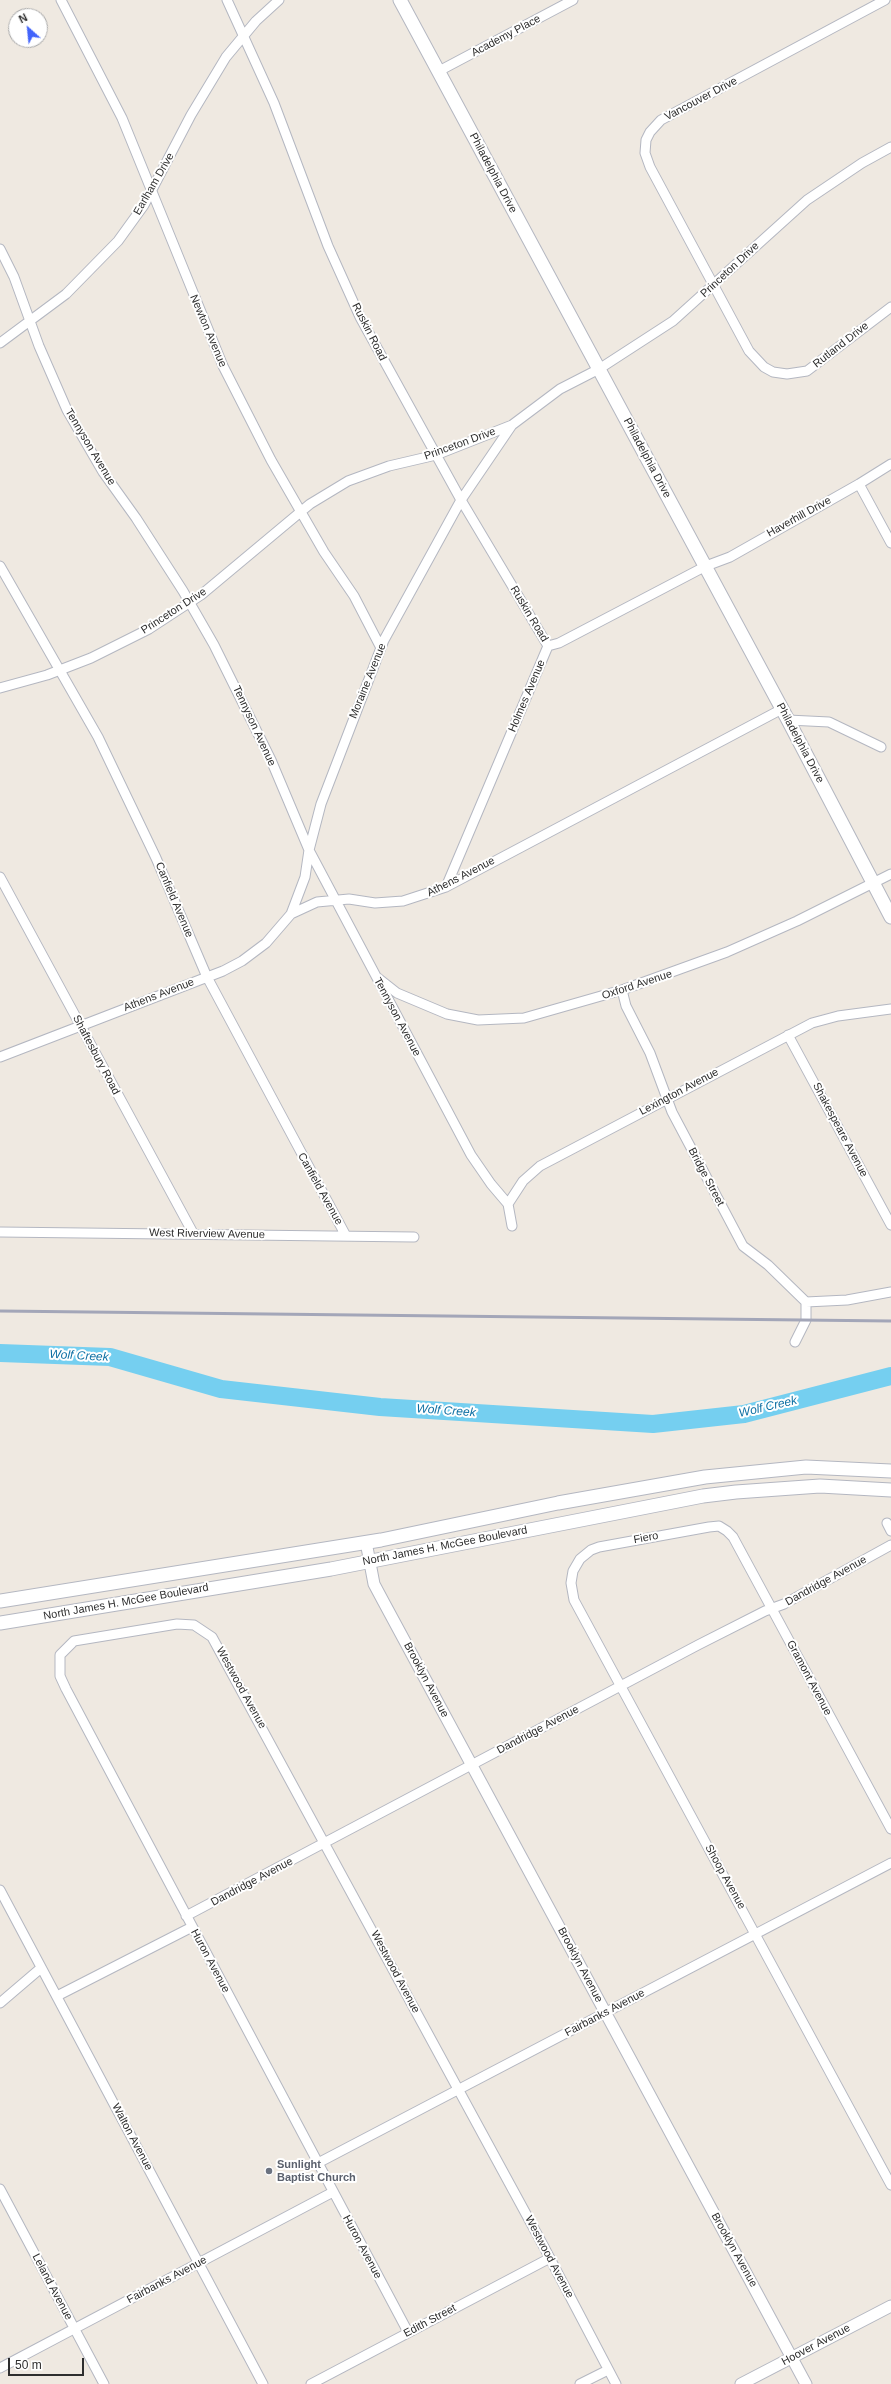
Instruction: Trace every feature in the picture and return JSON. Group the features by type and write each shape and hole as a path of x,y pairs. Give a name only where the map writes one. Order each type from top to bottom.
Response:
{"main road":[{"name":"Philadelphia Drive","path":"400,0 706,566 891,918"},
{"name":"North James H. McGee Boulevard","path":"0,1601 366,1542 705,1477 806,1466 891,1471"},
{"name":"North James H. McGee Boulevard","path":"0,1623 139,1602 179,1593 296,1575 500,1537 588,1517 624,1513 678,1501 736,1492 820,1486 891,1490"}],"street":[{"name":"Newton Avenue","path":"61,0 122,118 223,366 256,433 300,512 354,596 381,648"},
{"name":"Ruskin Road","path":"227,0 274,103 316,216 344,282 378,352 461,500 548,646"},
{"name":"Earlham Drive","path":"0,343 66,294 118,241 152,191 208,85 226,57 244,35 278,0"},
{"name":"Academy Place","path":"439,71 574,0"},
{"name":"Vancouver Drive","path":"714,286 647,161 646,140 650,132 661,120 885,0"},
{"name":"Princeton Drive","path":"0,688 60,669 117,646 148,629 190,602 231,571 300,512 331,490 363,474 436,455 512,426 560,389 599,369 661,330 714,286 807,200 862,162 891,147"},
{"name":"Tennyson Avenue","path":"0,249 14,276 30,322 55,385 81,435 190,602 233,681 271,760 309,850 471,1155 491,1184 508,1204"},
{"name":"Rutland Drive","path":"714,286 755,359 774,372 787,374 800,373 812,368 891,307"},
{"name":"Moraine Avenue","path":"291,914 305,877 309,850 326,790 381,648 461,500 512,426"},
{"name":"Haverhill Drive","path":"706,566 730,557 859,484 891,464"},
{"path":"859,484 891,543"},
{"name":"Canfield Avenue","path":"0,566 60,669 130,802 207,977 346,1236"},
{"name":"Holmes Avenue","path":"446,887 548,646 559,643 706,566"},
{"path":"785,715 829,722 881,747"},
{"name":"Athens Avenue","path":"0,1057 223,971 252,954 266,943 291,914 317,902 349,899 389,903 403,901 446,887 785,715"},
{"name":"Oxford Avenue","path":"376,976 397,993 447,1014 478,1020 504,1021 524,1018 622,990 758,939 891,874"},
{"name":"Shaftesbury Road","path":"0,877 193,1233"},
{"name":"Bridge Street","path":"622,990 626,1006 650,1053 672,1112 743,1246 768,1265 806,1302"},
{"name":"Lexington Avenue","path":"508,1204 523,1181 540,1166 788,1035 812,1023 838,1016 891,1008"},
{"name":"Shakespeare Avenue","path":"788,1035 891,1225"},
{"path":"508,1204 512,1226"},
{"name":"West Riverview Avenue","path":"0,1232 414,1236"},
{"path":"795,1342 806,1320 806,1302 847,1300 891,1292"},
{"name":"Fiero","path":"575,1566 584,1555 599,1547 709,1527 719,1526 724,1529"},
{"name":"Gramont Avenue","path":"724,1529 732,1537 891,1829"},
{"name":"Brooklyn Avenue","path":"366,1542 374,1584 806,2384"},
{"name":"Dandridge Avenue","path":"186,1916 772,1609 891,1545"},
{"name":"Shoop Avenue","path":"575,1566 571,1583 574,1600 891,2185"},
{"name":"Westwood Avenue","path":"132,1631 184,1624 194,1625 212,1637 550,2258 616,2384"},
{"name":"Huron Avenue","path":"132,1631 74,1641 60,1655 60,1676 408,2332"},
{"name":"Fairbanks Avenue","path":"318,2163 891,1863"},
{"name":"Walton Avenue","path":"0,1890 263,2384"},
{"path":"57,1996 192,1927"},
{"path":"0,2003 42,1968"},
{"name":"Leland Avenue","path":"0,2189 104,2384"},
{"name":"Fairbanks Avenue","path":"0,2368 333,2192"},
{"name":"Edith Street","path":"311,2384 550,2258"},
{"name":"Hoover Avenue","path":"741,2384 891,2306"},
{"path":"580,2384 608,2370"}],"waterway":[{"name":"Wolf Creek","path":"0,1353 110,1357 221,1389 380,1407 653,1424 744,1414 891,1376"}],"railway":[{"path":"0,1311 891,1321"}],"place":[{"name":"Sunlight Baptist Church","path":"269,2171"}]}
